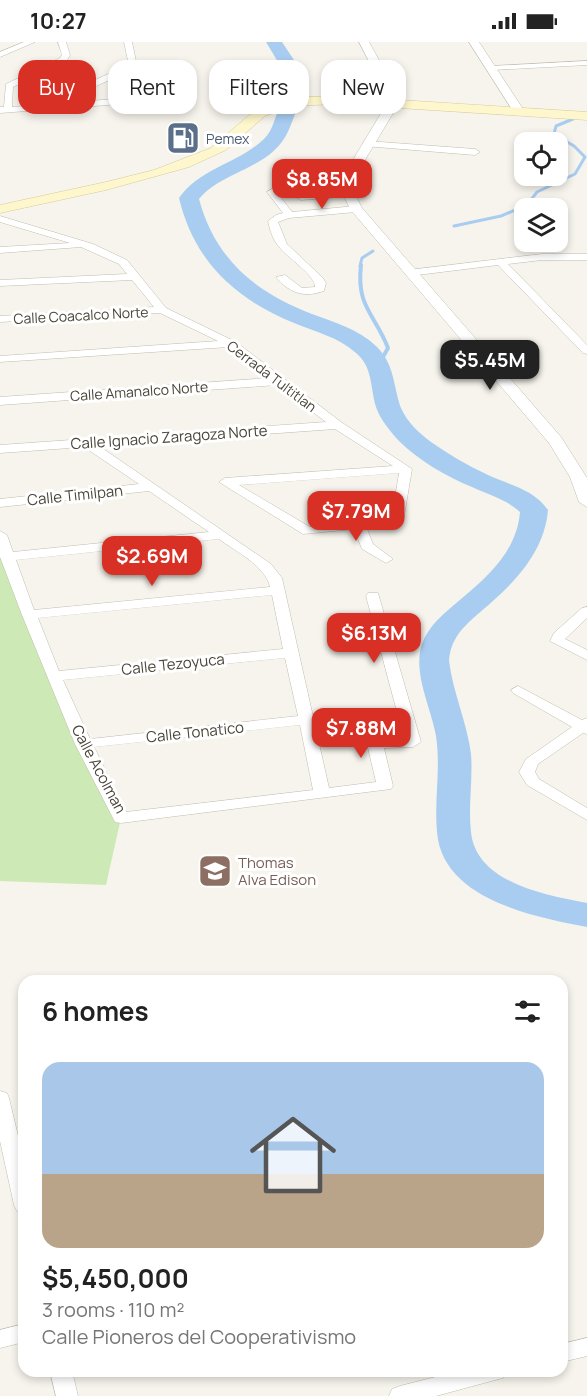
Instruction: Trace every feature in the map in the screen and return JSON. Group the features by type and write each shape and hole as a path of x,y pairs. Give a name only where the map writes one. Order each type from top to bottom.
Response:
{"main road":[{"path":"0,202 120,176 201,150 217,141 246,113 281,100 321,96"},
{"path":"0,209 124,182 193,160 223,147 257,116 284,105 321,99"},
{"path":"406,102 587,114"}],"street":[{"path":"0,55 32,42"},
{"path":"4,109 9,86 63,60 66,55 62,42"},
{"path":"96,83 124,70 132,61 128,42"},
{"path":"364,42 373,60"},
{"path":"474,42 518,110"},
{"path":"492,68 587,63"},
{"path":"386,114 348,178 349,194 356,209 555,440 580,478 587,502"},
{"path":"367,144 475,152"},
{"path":"272,192 289,215"},
{"path":"301,197 349,194"},
{"path":"281,277 292,289 313,292 320,289 321,283 318,278 287,251 273,226 273,221 289,215 356,209"},
{"name":"Cerrada Tultitlan","path":"0,219 89,246 123,262 162,310 232,344 337,425 406,469"},
{"path":"0,250 89,246"},
{"path":"409,273 559,256 587,257"},
{"path":"500,262 587,351"},
{"path":"0,283 136,277"},
{"name":"Calle Coacalco Norte","path":"0,319 162,310"},
{"path":"0,359 232,344"},
{"name":"Calle Amanalco Norte","path":"0,401 279,381"},
{"name":"Calle Ignacio Zaragoza Norte","path":"0,449 337,425"},
{"path":"87,443 266,567 275,578 322,794 385,786 375,744 412,742 373,596"},
{"path":"406,469 399,519 308,531 225,482 406,469"},
{"name":"Calle Timilpan","path":"0,503 150,487"},
{"path":"365,525 360,528 367,546"},
{"path":"341,528 386,559"},
{"name":"Calle Acolman","path":"0,535 29,615 83,744 121,818 322,794"},
{"path":"7,557 222,536"},
{"path":"29,615 278,590"},
{"path":"587,611 559,636 557,641 587,656"},
{"name":"Calle Tezoyuca","path":"56,676 290,653"},
{"path":"518,690 585,726 531,762 527,772 532,782 587,815"},
{"name":"Calle Tonatico","path":"83,744 307,720"},
{"path":"0,1098 18,1178"},
{"path":"0,1339 18,1334"},
{"path":"568,1352 587,1347"},
{"path":"62,1377 67,1396"},
{"path":"400,1396 472,1377"}],"green space":[{"path":"0,535 121,818 106,885 0,881"}],"waterway":[{"path":"274,42 285,60"},
{"path":"286,114 279,132 271,143 251,158 207,181 189,198 195,220 203,239 215,257 245,286 282,309 347,336 370,353 379,366 389,408 399,425 413,441 465,474 516,496 534,510 529,537 515,561 496,583 449,624 441,635 435,651 435,672 448,715 454,755 455,842 462,859 474,873 490,885 530,902 587,915"},
{"path":"454,226 501,216 527,205 537,192 575,174 585,157 574,146 554,134 556,126 573,119"},
{"path":"360,266 362,258 373,251"},
{"path":"361,265 360,279 364,301 388,348 379,364"}],"place":[{"name":"Pemex","path":"183,138"},
{"name":"Thomas Alva Edison","path":"215,871"}]}
